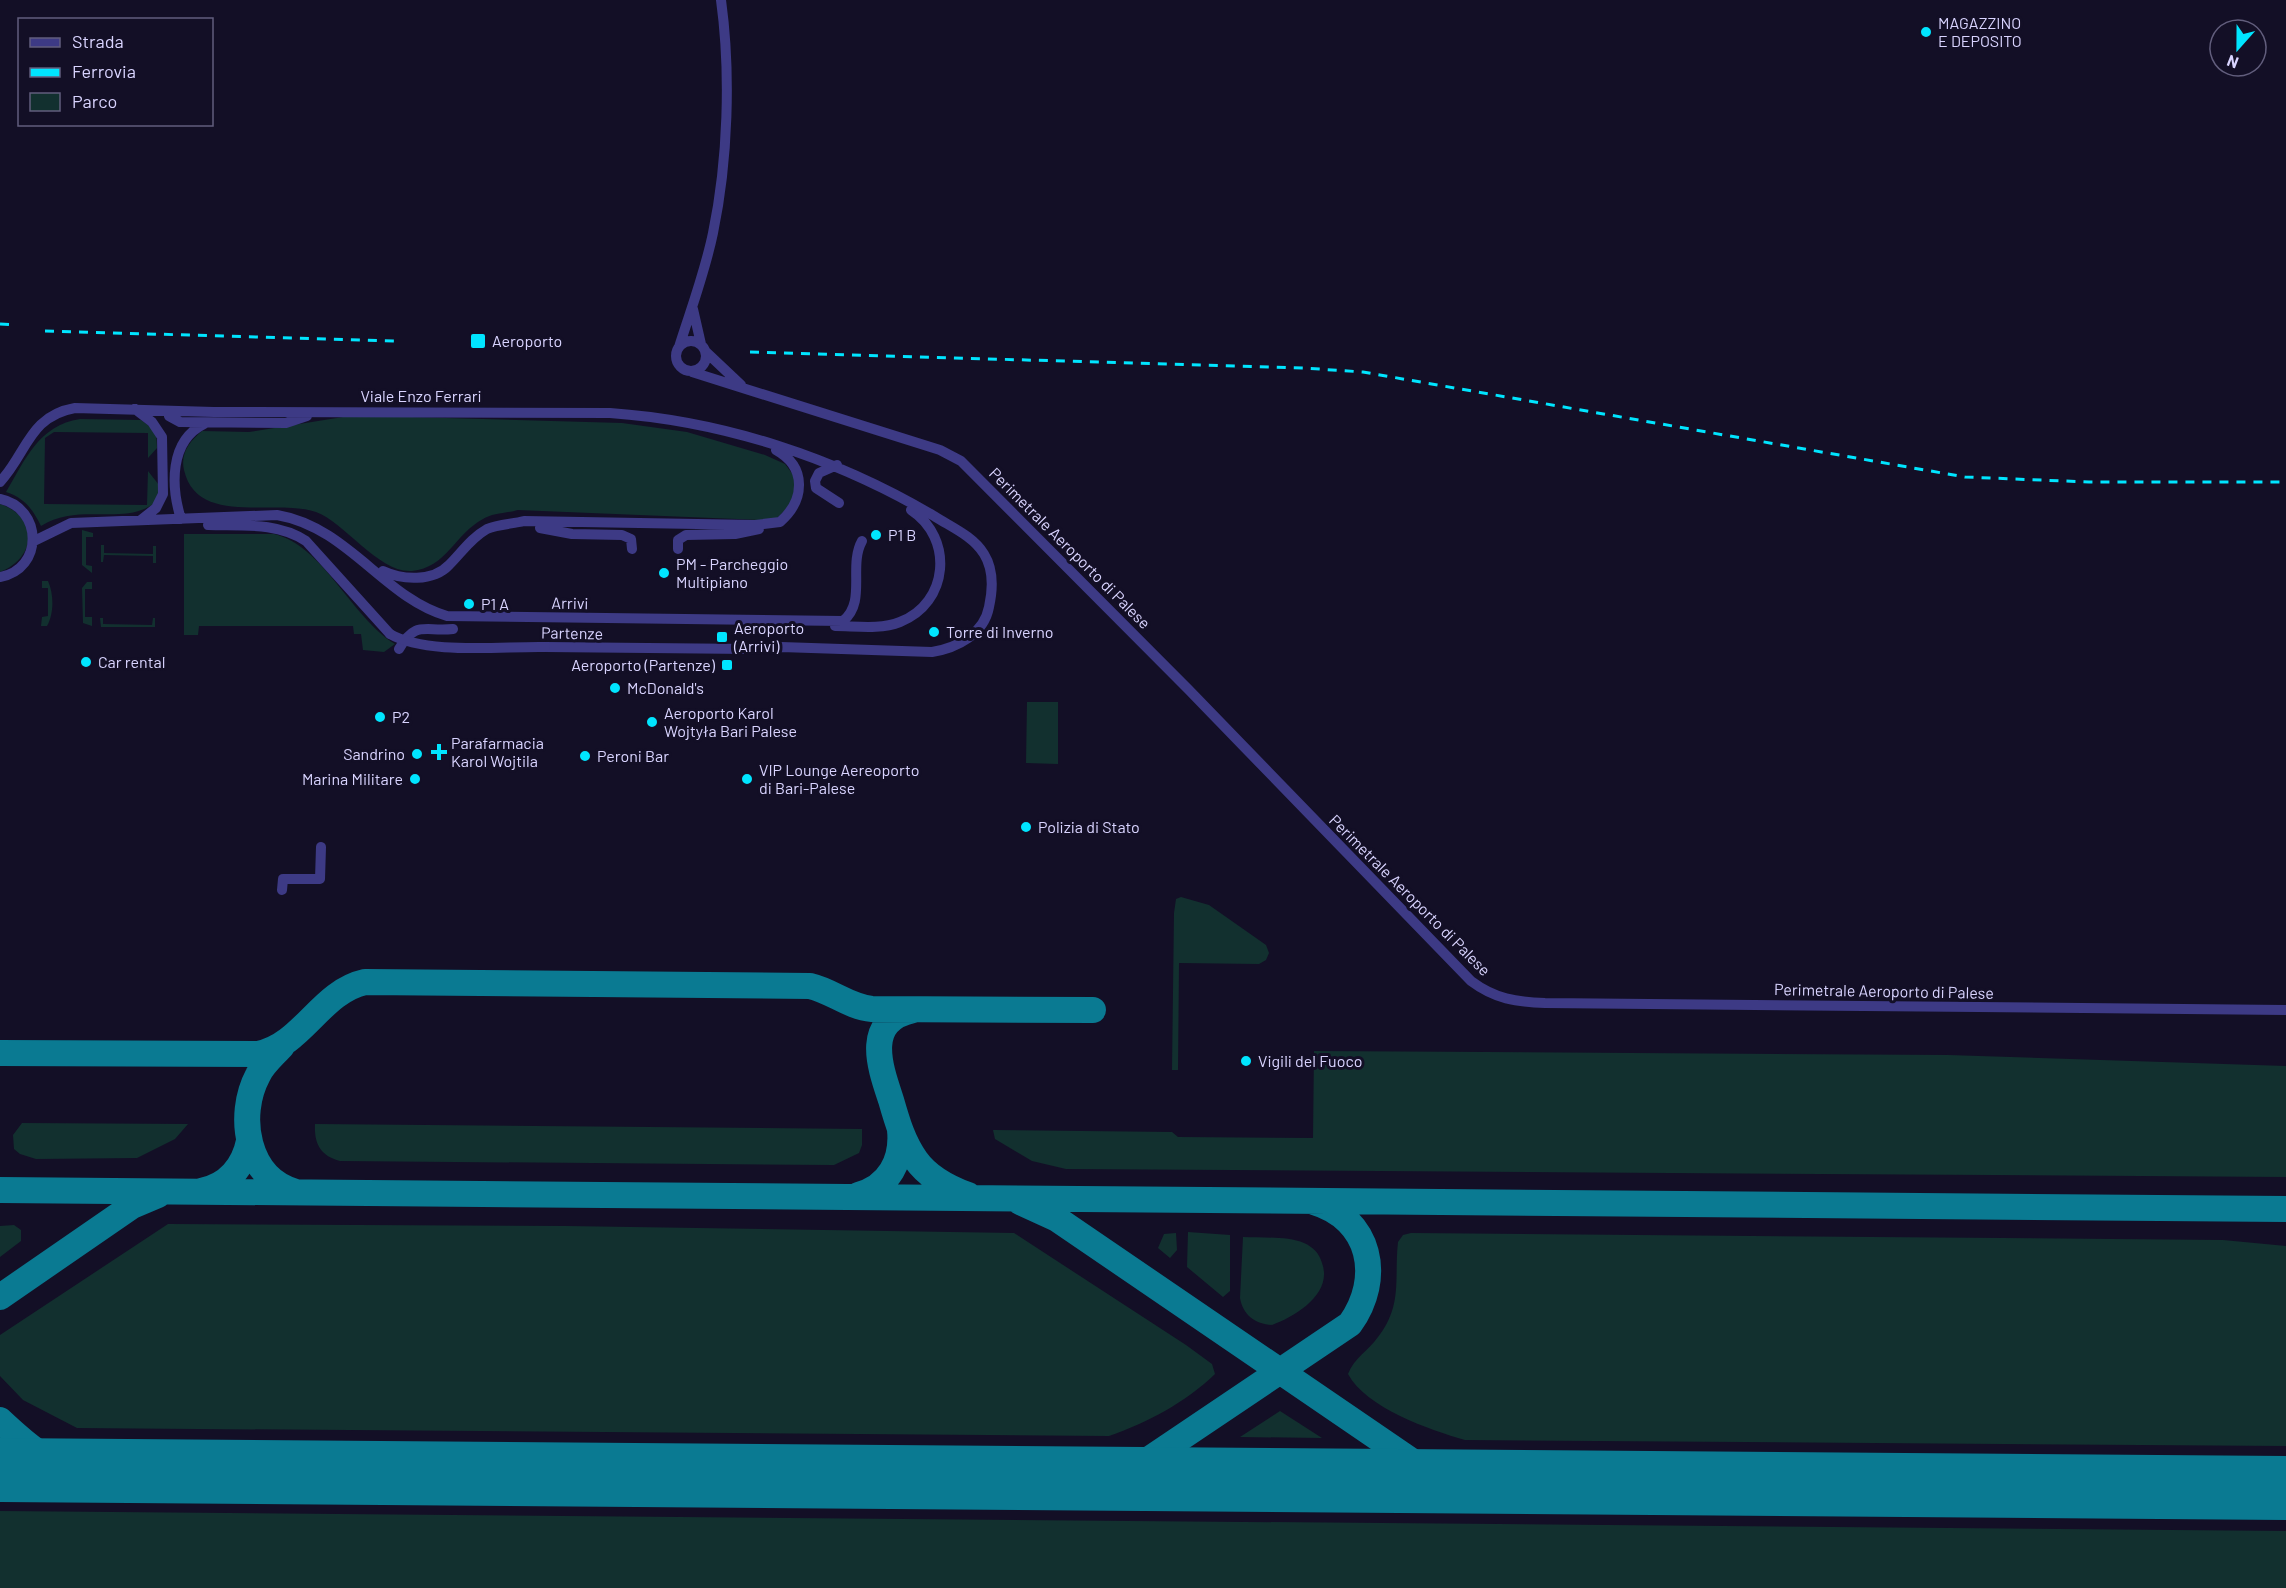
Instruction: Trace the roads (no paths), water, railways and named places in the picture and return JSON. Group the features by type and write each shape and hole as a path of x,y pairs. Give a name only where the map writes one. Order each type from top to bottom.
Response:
{"street":[{"path":"693,309 703,348 704,364 692,372 683,370 677,363 676,355 693,309 713,232 720,184 726,85 721,0"},
{"path":"679,347 692,341 703,348"},
{"name":"Perimetrale Aeroporto di Palese","path":"703,348 746,389"},
{"name":"Perimetrale Aeroporto di Palese","path":"692,372 940,450 961,461 1196,697 1471,981 1487,993 1512,1002 1545,1003 2286,1010"},
{"name":"Viale Enzo Ferrari","path":"0,482 40,424 61,411 75,408 140,412 610,413 658,416 761,441 837,465 866,480"},
{"path":"140,412 169,416 290,418 319,412"},
{"path":"140,412 158,428 162,436 163,494 151,514 140,520"},
{"path":"169,416 180,422 286,423 319,412"},
{"path":"180,516 175,465 179,451 184,439 194,429 207,422"},
{"path":"678,549 678,540 686,535 735,534 780,522 788,515 801,488 791,460 761,441"},
{"path":"837,465 819,473 814,481 816,488 839,503"},
{"path":"786,625 868,627 899,622 924,607 938,581 942,564 933,532 922,517 866,480"},
{"name":"Partenze","path":"119,521 125,524 275,527 293,533 306,541 390,634 410,644 750,650 781,647 932,652 952,649 969,638 982,625 988,612 992,595 989,564 974,541 866,480"},
{"path":"0,499 14,504 25,513 32,526 34,541 31,554 22,566 0,577"},
{"path":"151,514 180,516"},
{"name":"Arrivi","path":"180,516 277,515 296,519 320,529 421,604 447,616 843,621 850,614 855,602 856,554 862,541"},
{"path":"34,541 71,523 180,516"},
{"path":"361,560 406,579 429,576 447,567 470,541 489,528 525,521 771,524"},
{"path":"504,525 572,534 622,535 631,539 632,549"},
{"path":"399,649 408,634 414,630 453,629"},
{"path":"282,890 283,879 320,879 321,847"}],"railway":[{"path":"0,324 16,325"},
{"path":"45,331 398,341"},
{"path":"750,352 1303,368 1363,372 1965,477 2089,482 2286,482"}],"place":[{"name":"MAGAZZINO E DEPOSITO","path":"1926,32"},
{"name":"Aeroporto","path":"478,341"},
{"name":"P1 B","path":"876,535"},
{"name":"PM - Parcheggio Multipiano","path":"664,573"},
{"name":"P1 A","path":"469,604"},
{"name":"Torre di Inverno","path":"934,632"},
{"name":"Aeroporto (Arrivi)","path":"722,637"},
{"name":"Car rental","path":"86,662"},
{"name":"Aeroporto (Partenze)","path":"727,665"},
{"name":"McDonald's","path":"615,688"},
{"name":"P2","path":"380,717"},
{"name":"Aeroporto Karol Wojtyła Bari Palese","path":"652,722"},
{"name":"Parafarmacia Karol Wojtila","path":"439,752"},
{"name":"Sandrino","path":"417,754"},
{"name":"Peroni Bar","path":"585,756"},
{"name":"Marina Militare","path":"415,779"},
{"name":"VIP Lounge Aereoporto di Bari-Palese","path":"747,779"},
{"name":"Polizia di Stato","path":"1026,827"},
{"name":"Vigili del Fuoco","path":"1246,1061"}]}
